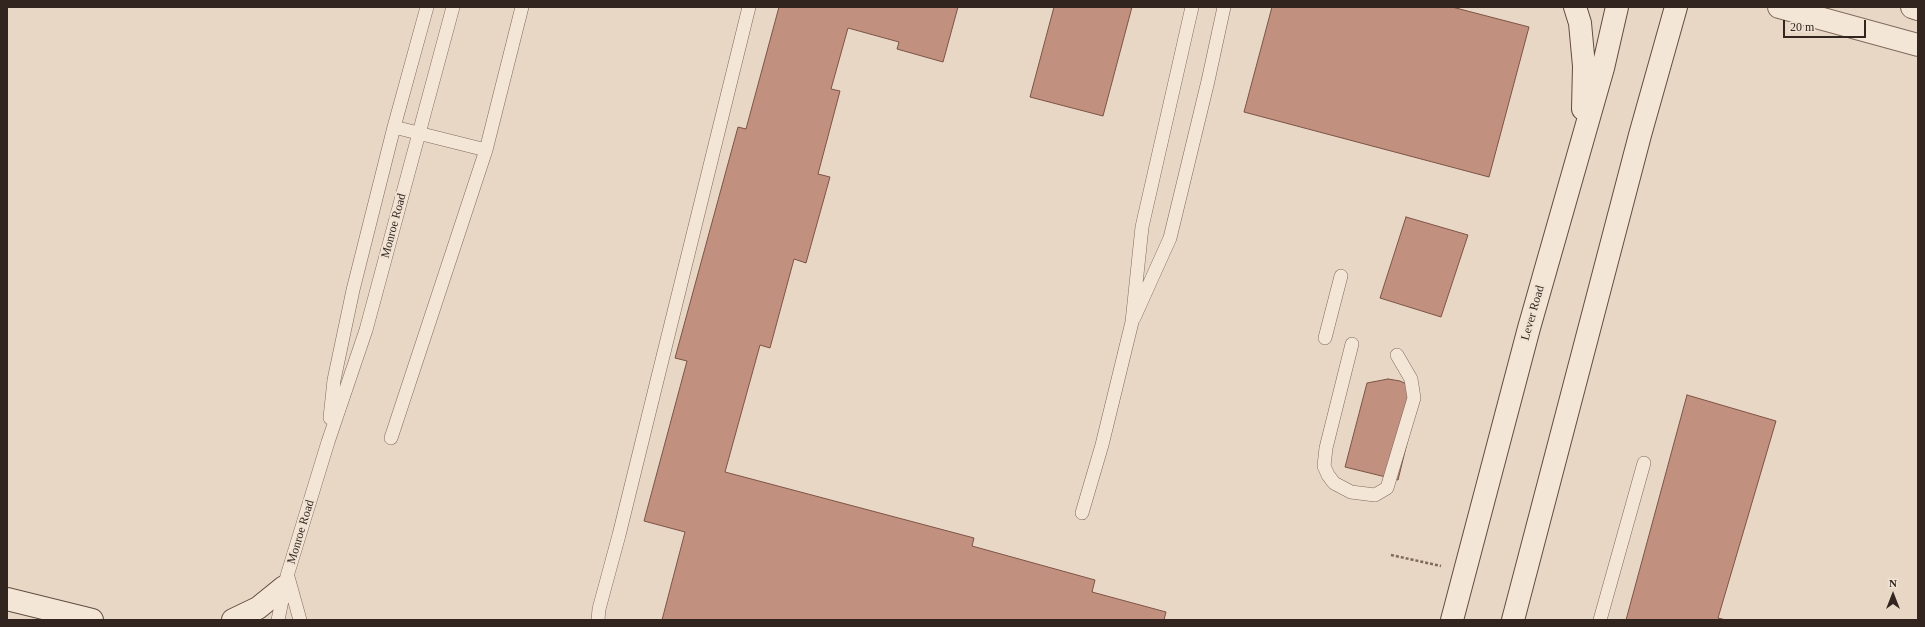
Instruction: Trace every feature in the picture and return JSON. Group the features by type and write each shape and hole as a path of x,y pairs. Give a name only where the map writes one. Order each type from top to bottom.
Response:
{"main road":[{"path":"1575,7 1580,23 1584,66 1583,138"},
{"name":"Lever Road","path":"1452,620 1529,328 1603,68 1617,7"},
{"path":"1513,620 1640,135 1676,7"},
{"path":"1778,7 1918,45"},
{"path":"1912,7 1918,9"},
{"path":"233,620 258,608 286,581"},
{"path":"7,599 92,620"}],"lane":[{"name":"Monroe Road","path":"328,442 334,380 353,290 394,127 427,7"},
{"name":"Monroe Road","path":"278,620 286,581 328,442 366,330 453,7"},
{"path":"391,438 486,150 522,7"},
{"path":"598,620 599,609 621,528 749,7"},
{"path":"1082,513 1102,445 1132,322 1133,296 1142,227 1192,7"},
{"path":"1132,322 1144,299 1170,238 1208,81 1224,7"},
{"path":"394,127 486,150"},
{"path":"1325,338 1341,276"},
{"path":"1352,344 1326,448 1324,466 1334,483 1351,492 1375,495 1387,488 1414,398 1411,379 1397,355"},
{"path":"1600,620 1644,463"},
{"name":"Monroe Road","path":"286,581 300,620"}],"path":[{"path":"1391,555 1464,572"}],"building":[{"path":"779,7 958,7 943,62 897,49 899,42 848,28 831,89 840,91 818,174 830,177 806,263 794,259 770,348 760,345 725,472 974,538 972,546 1095,580 1092,592 1166,612 1164,620 662,620 685,532 644,521 687,361 675,358 738,127 746,129"},
{"path":"1054,7 1132,7 1103,116 1030,97"},
{"path":"1272,7 1452,7 1529,27 1489,177 1244,112"},
{"path":"1406,217 1468,235 1441,317 1380,298"},
{"path":"1388,379 1400,381 1411,386 1418,398 1398,480 1345,467 1367,383"},
{"path":"1687,395 1776,421 1718,618 1726,620 1626,620"}]}
